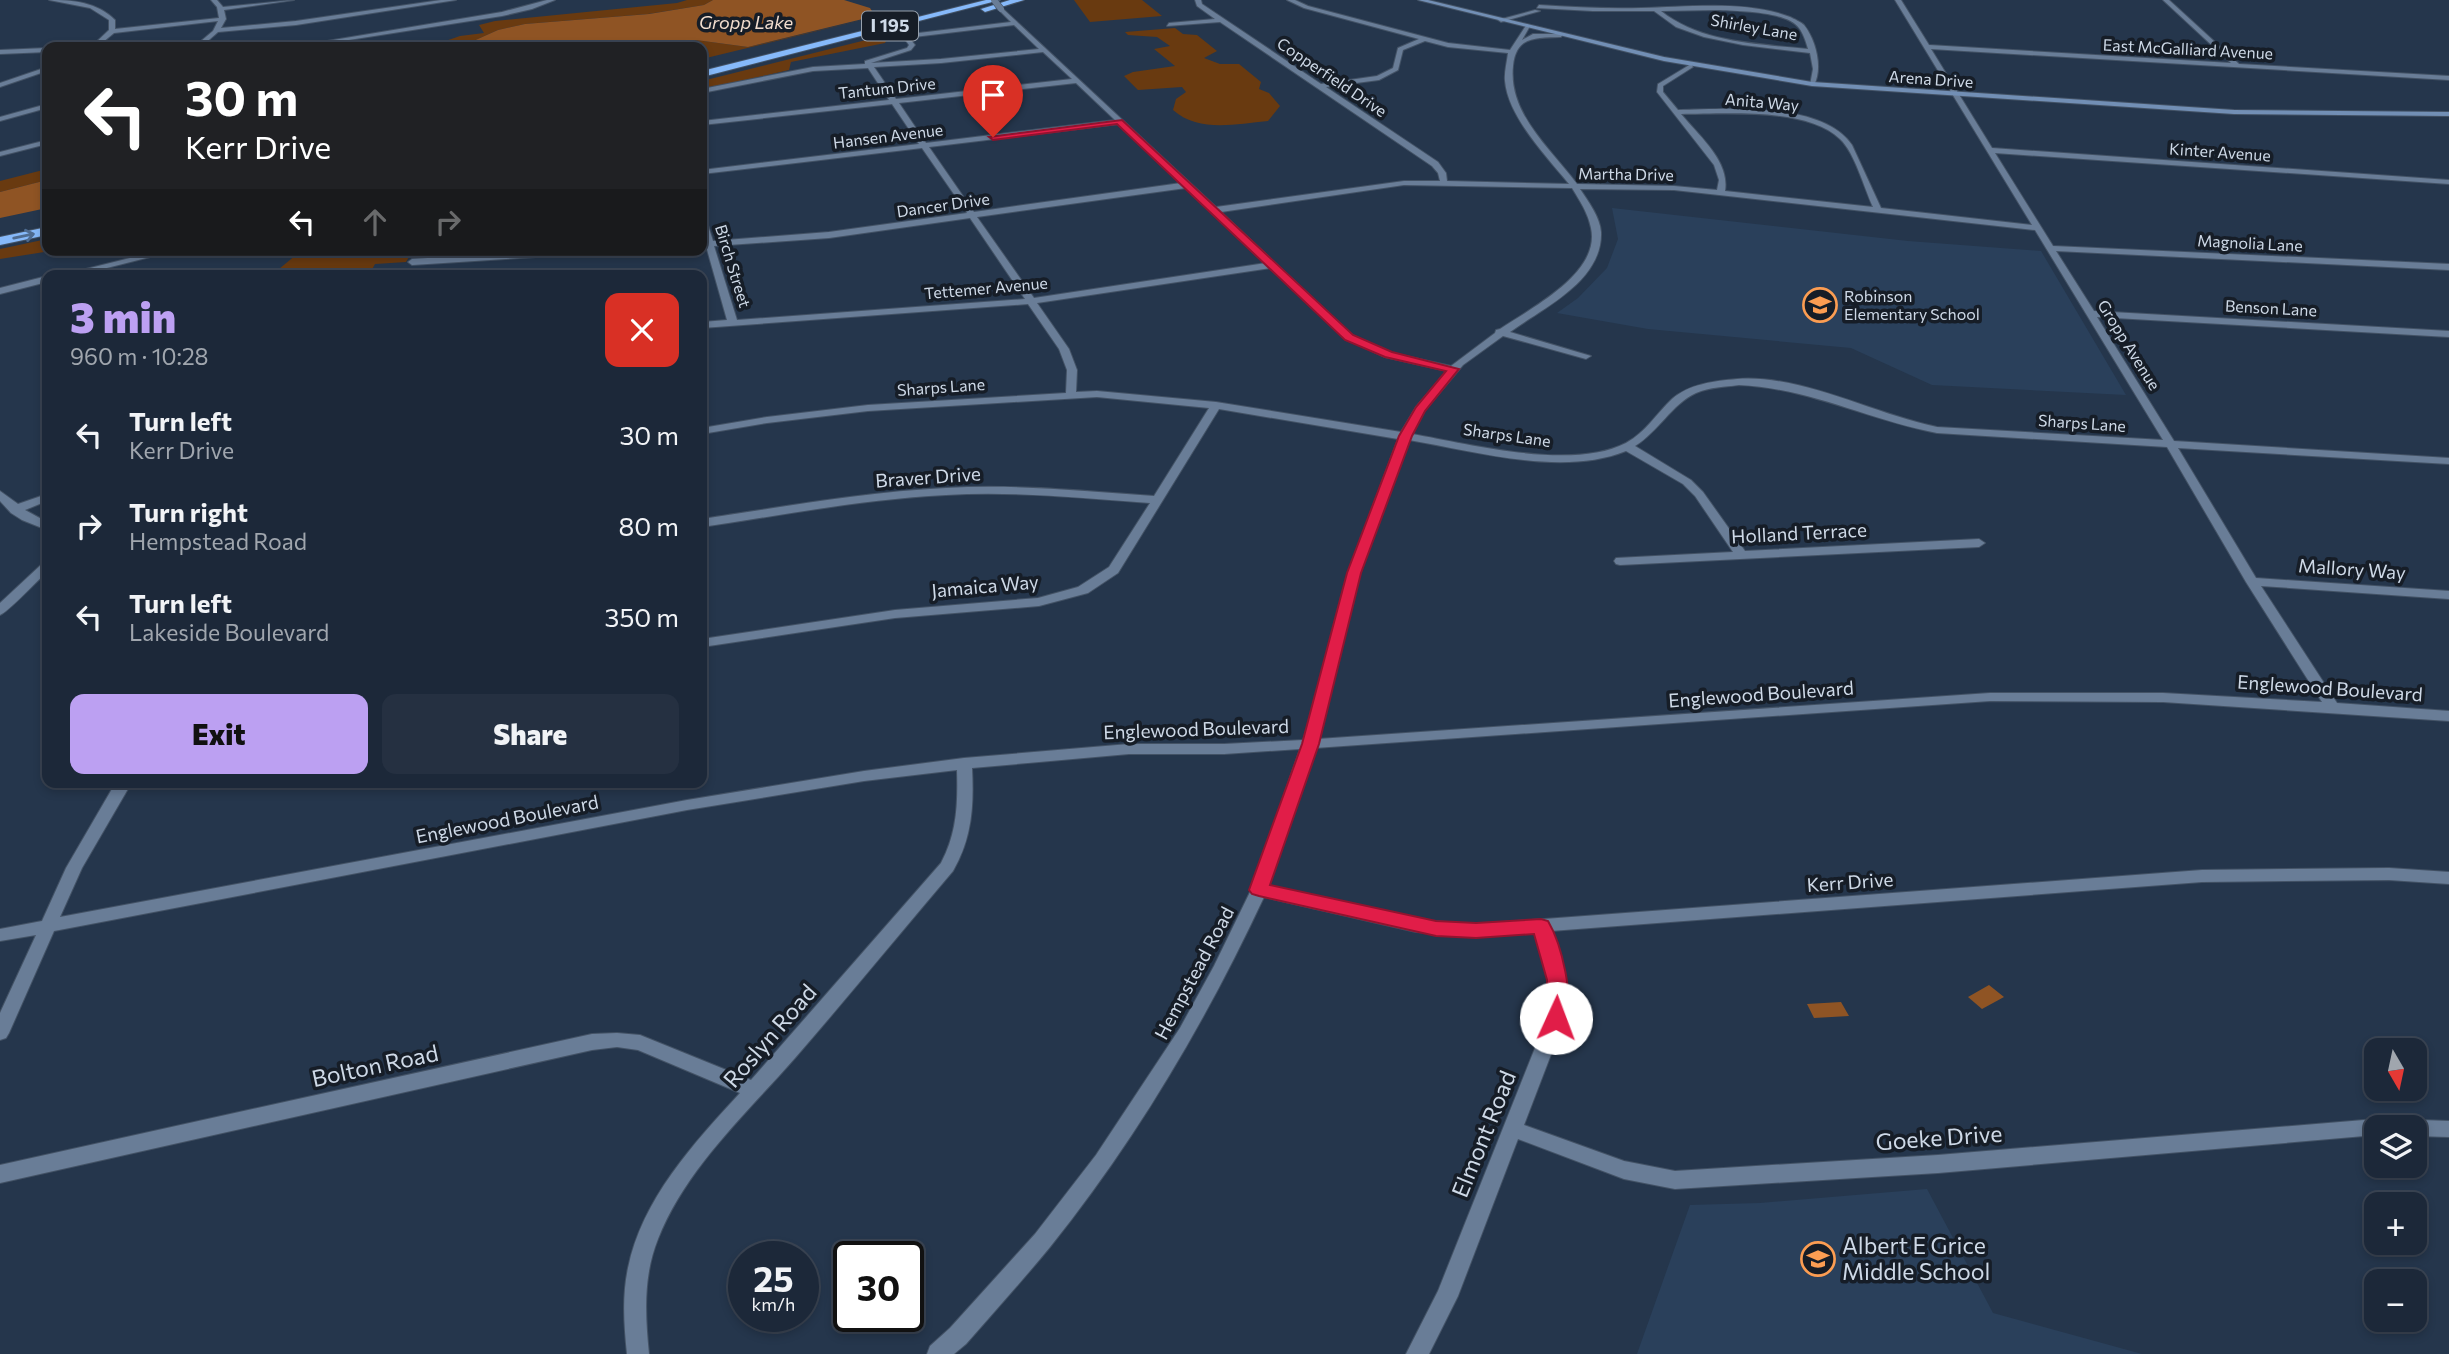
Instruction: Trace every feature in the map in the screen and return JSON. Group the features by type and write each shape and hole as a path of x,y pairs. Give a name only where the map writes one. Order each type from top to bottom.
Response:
{"highway":[{"name":"I 195","path":"707,63 962,0"},
{"path":"785,53 1020,0"},
{"name":"I 195","path":"707,73 997,3"},
{"path":"0,228 42,219"},
{"path":"0,241 42,232"}],"main road":[{"name":"Arena Drive","path":"1421,0 1691,66 1812,84 2234,112 2449,114"}],"street":[{"path":"52,0 86,6 102,12 112,20 112,31"},
{"path":"203,42 218,30 223,19 222,9 214,0"},
{"path":"222,9 291,0"},
{"path":"218,30 286,24 453,0"},
{"path":"326,42 502,14 552,0"},
{"name":"Copperfield Drive","path":"1198,0 1199,5 1219,20 1322,86 1435,164 1442,173 1444,184"},
{"path":"1290,0 1306,7 1461,47 1515,48 1533,36 1561,35"},
{"name":"Gropp Avenue","path":"1898,0 2171,444 2252,582 2332,707"},
{"path":"2166,0 2238,66"},
{"path":"997,3 1014,23 1075,81 1356,342 1389,355 1453,369"},
{"path":"1501,20 1538,6 1656,10 1735,9 1784,16 1801,25 1818,69 1812,84"},
{"name":"Hempstead Road","path":"939,1354 1042,1241 1103,1161 1186,1033 1222,968 1259,890 1310,744 1354,573 1405,436 1420,409 1453,369 1499,332 1567,287 1590,262 1595,252 1597,231 1594,219 1574,186 1532,133 1516,105 1509,77 1515,48 1538,6"},
{"name":"Shirley Lane","path":"1656,10 1678,26 1693,31 1769,47 1811,51"},
{"path":"100,42 112,31 223,19"},
{"path":"1169,25 1219,20"},
{"path":"1014,23 912,35 907,38 912,47 867,62 1069,359 1072,370 1071,394"},
{"path":"1322,86 1387,75 1396,69 1400,49 1423,39"},
{"name":"East McGalliard Avenue","path":"1926,47 2449,78"},
{"path":"0,52 42,50"},
{"path":"707,90 800,70 1043,50"},
{"path":"1691,66 1664,81 1659,88 1718,165 1723,180 1721,193"},
{"path":"0,85 42,71"},
{"name":"Tantum Drive","path":"707,121 1075,81"},
{"path":"0,119 42,107"},
{"name":"Anita Way","path":"1675,112 1763,113 1808,121 1830,129 1845,139 1879,212"},
{"name":"Hansen Avenue","path":"707,171 1119,122"},
{"path":"0,154 42,143"},
{"name":"Kinter Avenue","path":"1990,150 2449,182"},
{"name":"Dancer Drive","path":"707,244 829,235 1186,185"},
{"name":"Martha Drive","path":"1214,210 1388,185 1674,188 2038,228"},
{"name":"Birch Street","path":"707,247 733,323"},
{"name":"Magnolia Lane","path":"2050,248 2449,267"},
{"path":"88,270 148,256"},
{"path":"412,262 506,256"},
{"name":"Tettemer Avenue","path":"707,325 1031,301 1272,265"},
{"path":"0,291 42,280"},
{"name":"Benson Lane","path":"2091,314 2449,334"},
{"path":"1499,332 1586,356"},
{"name":"Sharps Lane","path":"707,430 867,408 1071,394 1131,395 1216,405 1548,458 1590,456 1626,446 1644,436 1682,396 1709,386 1743,383 1783,385 1813,391 1877,416 1917,427 2449,461"},
{"name":"Jamaica Way","path":"707,642 895,614 1016,605 1060,598 1083,590 1114,570 1216,405"},
{"path":"1626,446 1687,482 1699,494 1742,555"},
{"name":"Braver Drive","path":"707,522 904,494 949,491 1030,490 1157,500"},
{"path":"0,495 15,510 42,524"},
{"path":"15,510 42,499"},
{"name":"Holland Terrace","path":"1620,561 1979,543"},
{"path":"0,611 42,570"},
{"name":"Mallory Way","path":"2252,582 2449,595"},
{"name":"Englewood Boulevard","path":"0,935 687,804 786,787 964,763 1129,749 1224,749 1310,744 1990,697 2129,695 2449,716"},
{"name":"Roslyn Road","path":"638,1354 633,1318 636,1280 646,1240 663,1205 682,1176 754,1090 947,867 959,846 965,825 964,763"},
{"path":"0,1033 74,868 121,788"},
{"name":"Kerr Drive","path":"1259,890 1436,928 1476,930 2202,876 2376,874 2449,878"},
{"name":"Elmont Road","path":"1417,1354 1447,1296 1556,1018 1559,1003 1558,980 1541,926"},
{"name":"Bolton Road","path":"0,1174 592,1042 617,1040 639,1043 754,1090"},
{"name":"Goeke Drive","path":"1513,1129 1624,1170 1675,1180 1938,1164 2364,1128"},
{"path":"2427,1128 2449,1129"}],"shaded area":[{"path":"687,0 713,0 704,5 648,14 525,24 498,30 471,42 443,42 460,36 484,33 479,25 495,21"},
{"path":"1074,0 1142,0 1162,16 1090,22"},
{"path":"875,17 707,58 707,42 669,42 696,40 748,47"},
{"path":"1175,28 1183,34 1197,35 1217,51 1204,58 1220,64 1239,64 1261,82 1259,89 1269,93 1280,106 1268,121 1230,125 1194,122 1173,110 1176,99 1186,92 1182,87 1138,90 1124,76 1133,72 1175,66 1154,49 1170,46 1157,37 1128,35 1125,32"},
{"path":"890,34 885,43 791,62 789,70 707,89 707,80"},
{"path":"42,170 42,181 0,192 0,181"},
{"name":"Robinson Elementary School","path":"1612,208 1908,241 2041,251 2126,395 1932,385 1851,348 1648,329 1557,313 1578,298 1607,268 1618,239"},
{"path":"42,240 42,252 0,259 0,249"},
{"path":"295,256 410,256 406,262 375,264 372,270 276,270"},
{"name":"Albert E Grice Middle School","path":"1927,1189 1993,1313 2142,1354 1637,1354 1690,1205 1760,1203"}],"water":[{"name":"Gropp Lake","path":"713,0 844,0 870,8 875,16 748,47 696,40 471,42 498,30 525,24 649,14 704,5"},
{"path":"42,181 42,209 0,218 0,192"},
{"path":"1989,985 2004,997 1982,1009 1968,997"},
{"path":"1841,1002 1849,1016 1814,1018 1807,1004"}],"place":[{"name":"Robinson Elementary School","path":"1820,305"},
{"name":"Albert E Grice Middle School","path":"1818,1259"}],"route":[{"path":"993,137 1119,122 1349,337 1389,355 1453,369 1420,409 1405,436 1371,527 1354,573 1310,744 1259,890 1416,926 1476,930 1541,926 1558,980 1559,1003 1556,1018"}]}
